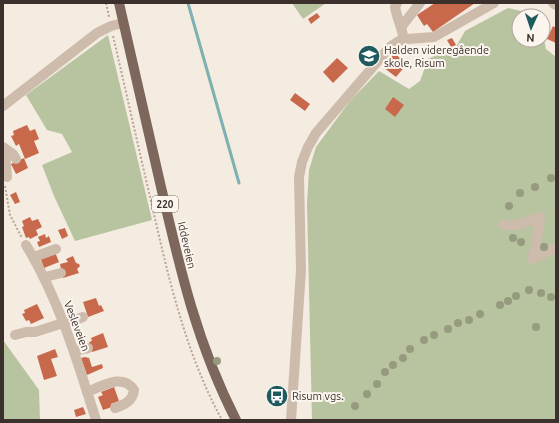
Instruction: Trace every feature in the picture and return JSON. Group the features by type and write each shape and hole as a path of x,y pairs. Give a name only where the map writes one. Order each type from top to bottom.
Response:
{"main road":[{"name":"Iddeveien","path":"119,3 178,262 191,311 203,346 236,420"}],"street":[{"path":"397,3 395,7 398,20 402,26 404,40"},
{"path":"402,26 420,3"},
{"path":"291,420 300,270 299,177 302,162 308,147 316,133 390,47 404,40 434,37 494,3"},
{"path":"3,106 97,33 111,26 123,23"},
{"path":"3,148 13,154 16,159"},
{"path":"3,148 6,172"},
{"path":"503,225 518,225 540,217 536,246 532,259 556,248"},
{"name":"Vesleveien","path":"26,245 45,277 64,324 87,392 90,408 96,420"},
{"path":"34,257 56,249"},
{"path":"45,277 60,273"},
{"path":"15,335 23,328 35,332 64,324 83,316"},
{"path":"74,351 88,348"},
{"path":"87,392 118,380 129,383 134,390 131,399 129,402 115,408"}],"path":[{"path":"106,3 110,20"},
{"path":"6,172 5,189 10,215 26,245"}],"green space":[{"path":"292,3 326,3 303,19"},
{"path":"508,8 511,9 511,48 546,48 556,57 556,420 312,420 307,204 309,170 316,147 350,101 379,71 409,89 420,81 428,59 456,47 465,31"},
{"path":"108,35 152,220 75,241 54,196 42,165 72,152 62,134 47,130 26,95"},
{"path":"3,340 39,390 40,420 3,420"}],"building":[{"path":"435,3 475,3 433,32 427,24 424,26 417,15"},
{"path":"317,13 320,17 311,24 308,19"},
{"path":"553,26 556,28 556,43 551,41 551,30"},
{"path":"452,38 456,45 451,47 447,40"},
{"path":"394,53 407,64 396,77 383,67"},
{"path":"337,58 348,68 333,83 323,72"},
{"path":"295,93 310,104 305,111 290,100"},
{"path":"393,97 404,105 395,117 385,109"},
{"path":"27,125 30,131 35,129 39,139 34,141 39,153 25,159 19,144 16,146 11,136 14,135 13,131"},
{"path":"24,158 28,168 16,174 11,164"},
{"path":"16,192 20,202 15,204 10,195"},
{"path":"30,217 32,221 38,219 42,227 36,230 38,235 30,239 29,237 26,238 22,227 24,226 22,221"},
{"path":"65,228 68,236 62,239 58,230"},
{"path":"45,234 46,238 49,236 51,242 39,247 37,242 40,241 38,237"},
{"path":"55,252 59,262 44,268 40,257"},
{"path":"73,256 76,263 80,266 77,269 79,273 63,278 60,264 68,262 66,259"},
{"path":"96,298 99,306 101,305 104,311 88,317 83,302"},
{"path":"37,304 44,318 31,324 29,320 26,321 22,314 25,313 24,310"},
{"path":"103,333 108,347 92,352 89,342 92,341 91,338"},
{"path":"55,349 58,357 51,359 57,376 44,380 37,356"},
{"path":"81,358 89,358 92,367 102,364 103,368 87,375"},
{"path":"114,387 119,401 111,404 112,407 103,410 98,397 103,395 101,392"},
{"path":"83,407 86,414 76,417 74,410"}],"waterway":[{"path":"188,3 239,183"}],"place":[{"name":"Halden videregående skole, Risum","path":"369,56"},
{"name":"Risum vgs.","path":"277,396"}]}
